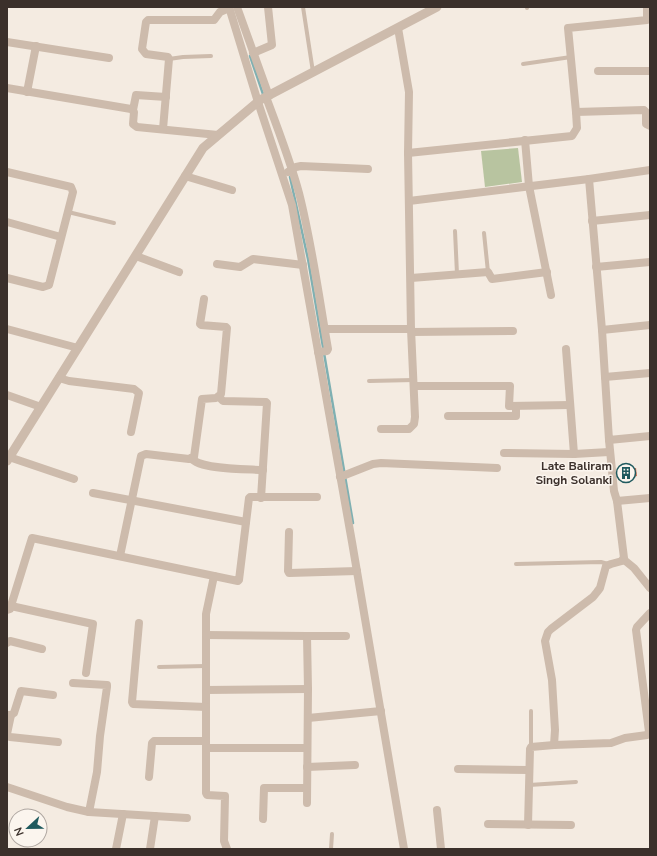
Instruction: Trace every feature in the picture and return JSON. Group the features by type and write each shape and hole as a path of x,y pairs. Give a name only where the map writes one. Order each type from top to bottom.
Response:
{"street":[{"path":"232,7 253,53 264,99"},
{"path":"164,129 169,59 168,57 146,54 143,52 142,49 146,22 148,20 214,20 220,12 232,7"},
{"path":"232,7 264,99 287,172 303,265 322,351 344,476 357,571 404,849"},
{"path":"253,53 272,45 268,7"},
{"path":"74,479 8,459 203,148 264,99 437,7"},
{"path":"408,153 572,136 577,128 568,27 647,20 647,7"},
{"path":"381,429 409,429 414,424 415,417 408,153 409,92 398,28"},
{"path":"7,42 108,58"},
{"path":"27,92 36,46"},
{"path":"598,71 650,71"},
{"path":"7,88 133,110"},
{"path":"166,96 136,95 133,110 134,126 218,135"},
{"path":"576,112 644,110 646,112 646,124 650,126"},
{"path":"525,140 528,186 551,296"},
{"path":"287,172 301,166 368,170"},
{"path":"410,201 650,170"},
{"path":"7,172 71,187 73,192 49,284 43,288 7,278"},
{"path":"287,172 299,194 308,235 328,349 322,351"},
{"path":"185,176 232,190"},
{"path":"589,179 602,330 609,452 614,491 618,501 623,560 634,568 650,588"},
{"path":"592,221 650,215"},
{"path":"7,222 61,238"},
{"path":"136,256 179,272"},
{"path":"217,264 240,267 253,259 303,265"},
{"path":"596,267 650,262"},
{"path":"411,278 488,272 492,279 547,272"},
{"path":"204,299 200,324 227,328 221,394 219,397"},
{"path":"602,330 650,325"},
{"path":"7,329 78,348"},
{"path":"325,329 513,331"},
{"path":"566,350 574,454"},
{"path":"605,376 650,373"},
{"path":"59,378 76,382 134,389 137,391 138,393 131,432"},
{"path":"414,383 510,386 509,406 570,405"},
{"path":"7,395 41,407"},
{"path":"191,458 194,457 202,399 219,397 223,401 266,402 261,498"},
{"path":"448,416 516,416 516,407"},
{"path":"609,440 650,436"},
{"path":"504,452 574,454 609,452"},
{"path":"120,556 141,456 146,454 191,458 196,463 206,466 263,470"},
{"path":"344,476 373,464 381,463 497,468"},
{"path":"93,493 246,522"},
{"path":"86,672 93,624 9,608 32,538 239,580 248,498 317,498"},
{"path":"618,501 650,498"},
{"path":"289,532 289,573 357,571"},
{"path":"554,745 555,723 552,680 545,641 548,632 593,597 600,588 606,566 623,560"},
{"path":"214,576 206,614 206,793 207,795 225,796 224,841 227,849"},
{"path":"528,825 528,770 531,747 611,743 625,738 647,734 648,732 636,630 650,613"},
{"path":"139,623 133,704 206,707"},
{"path":"206,635 346,636"},
{"path":"307,636 307,803"},
{"path":"7,644 10,641 42,649"},
{"path":"73,683 107,685 97,772 89,812"},
{"path":"206,690 308,689"},
{"path":"53,694 21,691 14,713 9,715 7,735 10,737 58,742"},
{"path":"308,718 380,711"},
{"path":"149,777 152,743 154,741 307,748"},
{"path":"307,767 355,765"},
{"path":"458,769 528,770"},
{"path":"7,787 67,807 89,812 187,818"},
{"path":"263,819 264,788 306,788"},
{"path":"437,810 441,849"},
{"path":"116,849 123,814"},
{"path":"150,849 155,816"},
{"path":"488,824 571,825"}],"lane":[{"path":"303,7 313,73"},
{"path":"169,59 183,56 211,56"},
{"path":"523,64 571,57"},
{"path":"68,212 114,223"},
{"path":"455,232 457,274"},
{"path":"484,233 488,272"},
{"path":"369,381 414,383"},
{"path":"516,564 601,562 608,565"},
{"path":"159,666 206,666"},
{"path":"531,711 531,747"},
{"path":"528,785 576,782"},
{"path":"331,849 332,834"}],"green space":[{"path":"518,148 522,182 485,187 481,151"}],"building":[{"name":"Late Baliram Singh Solanki","path":"636,468 637,476 618,480 618,471"}],"waterway":[{"path":"250,56 264,97"},
{"path":"290,177 308,259 353,523"}],"place":[{"name":"Late Baliram Singh Solanki","path":"626,473"}]}
